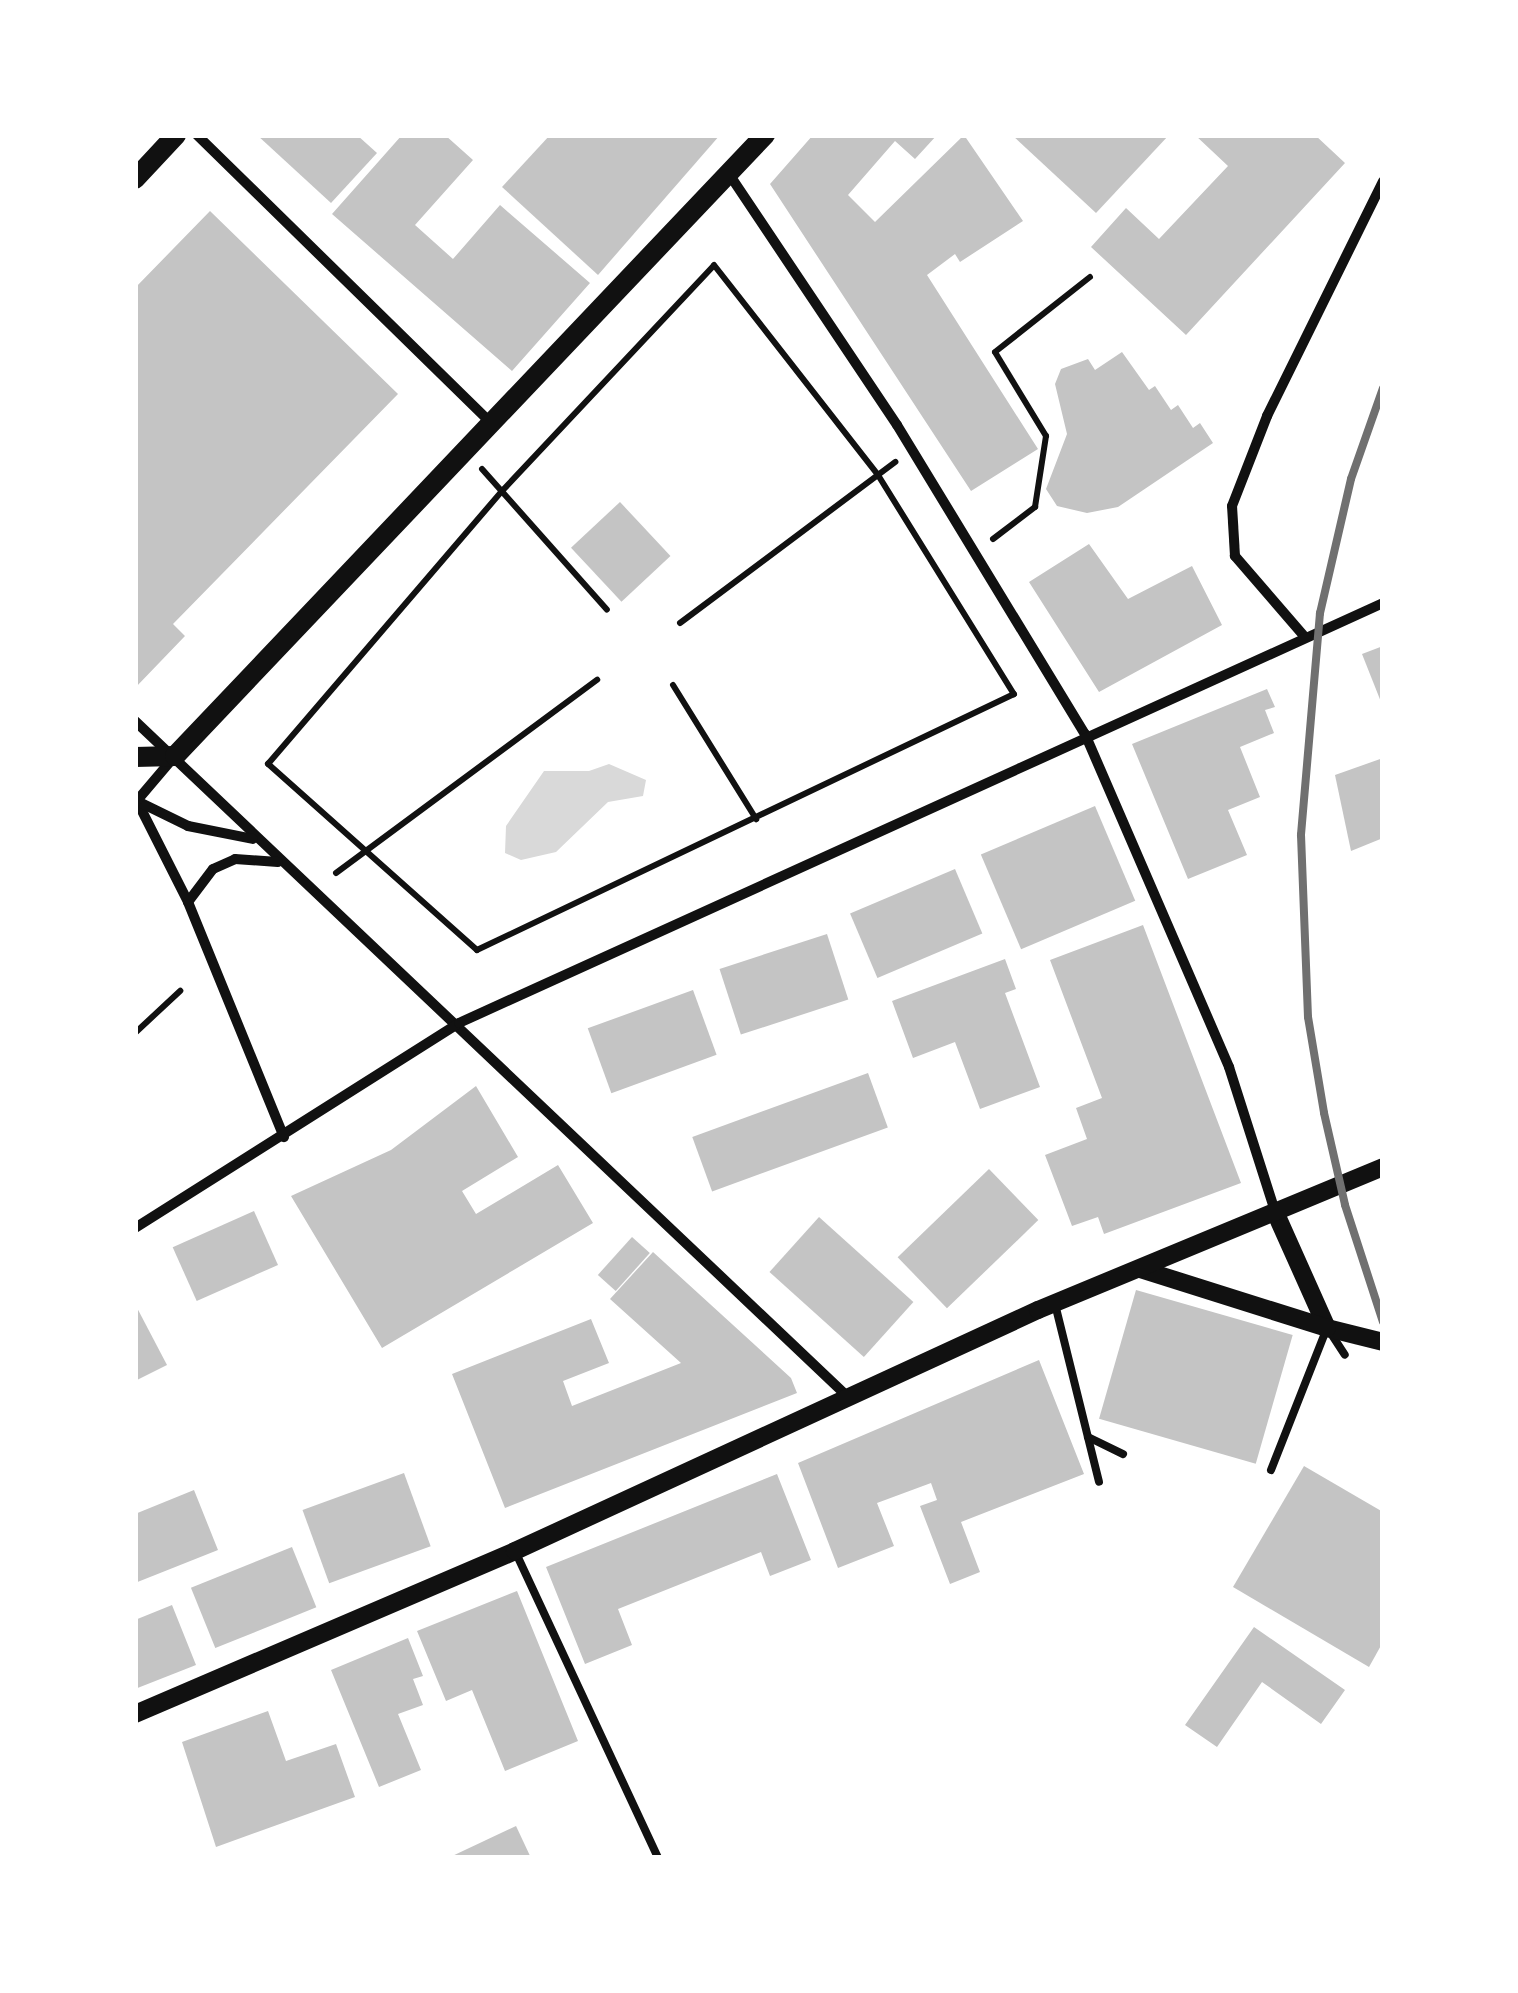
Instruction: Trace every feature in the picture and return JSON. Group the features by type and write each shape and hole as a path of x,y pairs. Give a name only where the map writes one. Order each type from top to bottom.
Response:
{"main road":[{"path":"135,180 176,135"},
{"path":"135,757 175,756 765,135"}],"street":[{"path":"196,135 492,424"},
{"path":"729,173 904,437 1085,734 1229,1067 1276,1214 1327,1328"},
{"path":"1304,636 1235,556 1232,506 1267,416 1383,180"},
{"path":"135,1228 284,1138 460,1023 1085,734 1383,603"},
{"path":"135,721 279,862 460,1023 848,1396"},
{"path":"136,802 175,756"},
{"path":"136,802 188,826 255,839"},
{"path":"136,802 188,902 284,1138"},
{"path":"188,902 224,864 279,862"},
{"path":"135,1714 515,1550 1055,1304 1383,1167"},
{"path":"1140,1269 1383,1342"}],"lane":[{"path":"1055,1304 1099,1482"},
{"path":"1327,1328 1344,1355"},
{"path":"1271,1470 1327,1328"},
{"path":"1088,1437 1123,1454"},
{"path":"515,1550 658,1858"}],"path":[{"path":"714,265 878,475 1014,694 477,950 268,764 503,490 714,265"},
{"path":"1012,525 1035,508 1046,436 995,352 1090,277"},
{"path":"680,623 878,475"},
{"path":"503,490 607,610"},
{"path":"336,873 597,680"},
{"path":"672,685 756,819"},
{"path":"135,1033 180,991"}],"shaded area":[{"path":"609,764 646,780 643,796 608,802 556,852 521,860 505,853 506,826 544,771 589,771"}],"building":[{"path":"257,135 357,135 377,153 331,203"},
{"path":"402,135 445,135 473,160 415,225 453,259 500,205 590,283 512,371 332,214"},
{"path":"550,135 720,135 598,275 502,187"},
{"path":"813,135 937,135 915,159 895,141 848,195 875,222 964,135 1023,221 960,262 955,254 927,275 1038,449 971,491 770,184"},
{"path":"1012,135 1169,135 1096,213"},
{"path":"1195,135 1315,135 1345,163 1186,335 1091,247 1126,208 1159,239 1228,166"},
{"path":"210,211 398,394 173,624 185,636 135,688 135,288"},
{"path":"1122,352 1149,390 1155,386 1171,410 1178,405 1193,428 1200,423 1213,443 1118,507 1087,513 1057,506 1046,489 1067,434 1055,384 1061,369 1088,359 1095,370"},
{"path":"620,502 670,556 621,602 571,548"},
{"path":"1089,544 1128,599 1192,566 1222,625 1099,692 1029,582"},
{"path":"1383,646 1383,707 1362,654"},
{"path":"1267,689 1275,707 1265,710 1274,733 1240,747 1260,797 1228,810 1247,855 1188,879 1132,744"},
{"path":"1383,758 1383,838 1351,851 1335,775"},
{"path":"1095,806 1135,901 1021,949 981,854"},
{"path":"955,869 982,933 877,978 850,914"},
{"path":"1143,925 1241,1183 1104,1234 1098,1217 1072,1226 1045,1155 1087,1139 1076,1108 1102,1098 1050,960"},
{"path":"827,934 848,1000 741,1035 720,969"},
{"path":"1005,959 1016,989 1005,993 1040,1087 980,1109 955,1042 913,1058 892,1001"},
{"path":"693,990 717,1055 611,1093 588,1028"},
{"path":"868,1073 888,1128 712,1191 692,1137"},
{"path":"476,1086 518,1157 462,1191 476,1214 558,1165 593,1223 382,1348 291,1196 391,1150"},
{"path":"989,1169 1038,1220 947,1308 898,1257"},
{"path":"254,1211 278,1265 197,1301 173,1247"},
{"path":"819,1217 913,1302 864,1357 769,1272"},
{"path":"632,1237 650,1253 616,1291 598,1275"},
{"path":"653,1252 791,1378 797,1393 505,1508 452,1374 591,1319 609,1363 563,1381 572,1406 681,1363 610,1299"},
{"path":"1136,1290 1293,1335 1256,1464 1099,1419"},
{"path":"135,1304 167,1365 135,1381"},
{"path":"1039,1360 1084,1474 961,1522 980,1572 950,1584 920,1506 937,1500 931,1483 877,1503 894,1546 838,1568 798,1463"},
{"path":"1304,1466 1383,1512 1383,1642 1369,1667 1233,1587"},
{"path":"404,1473 431,1546 329,1583 303,1510"},
{"path":"777,1474 811,1560 770,1576 761,1552 618,1609 632,1645 585,1664 546,1567"},
{"path":"194,1490 218,1550 135,1583 135,1514"},
{"path":"292,1547 316,1607 215,1648 191,1588"},
{"path":"517,1591 578,1741 505,1771 472,1690 446,1701 417,1631"},
{"path":"172,1605 196,1665 135,1689 135,1620"},
{"path":"1254,1627 1345,1690 1321,1724 1262,1682 1217,1747 1185,1725"},
{"path":"408,1638 423,1676 413,1679 423,1705 398,1714 421,1770 379,1787 331,1670"},
{"path":"268,1711 286,1761 336,1744 355,1797 216,1847 182,1742"},
{"path":"516,1826 531,1858 448,1858"}],"railway":[{"path":"1383,388 1351,479 1320,613 1301,835 1308,1017 1324,1113 1345,1205 1383,1322"}]}
